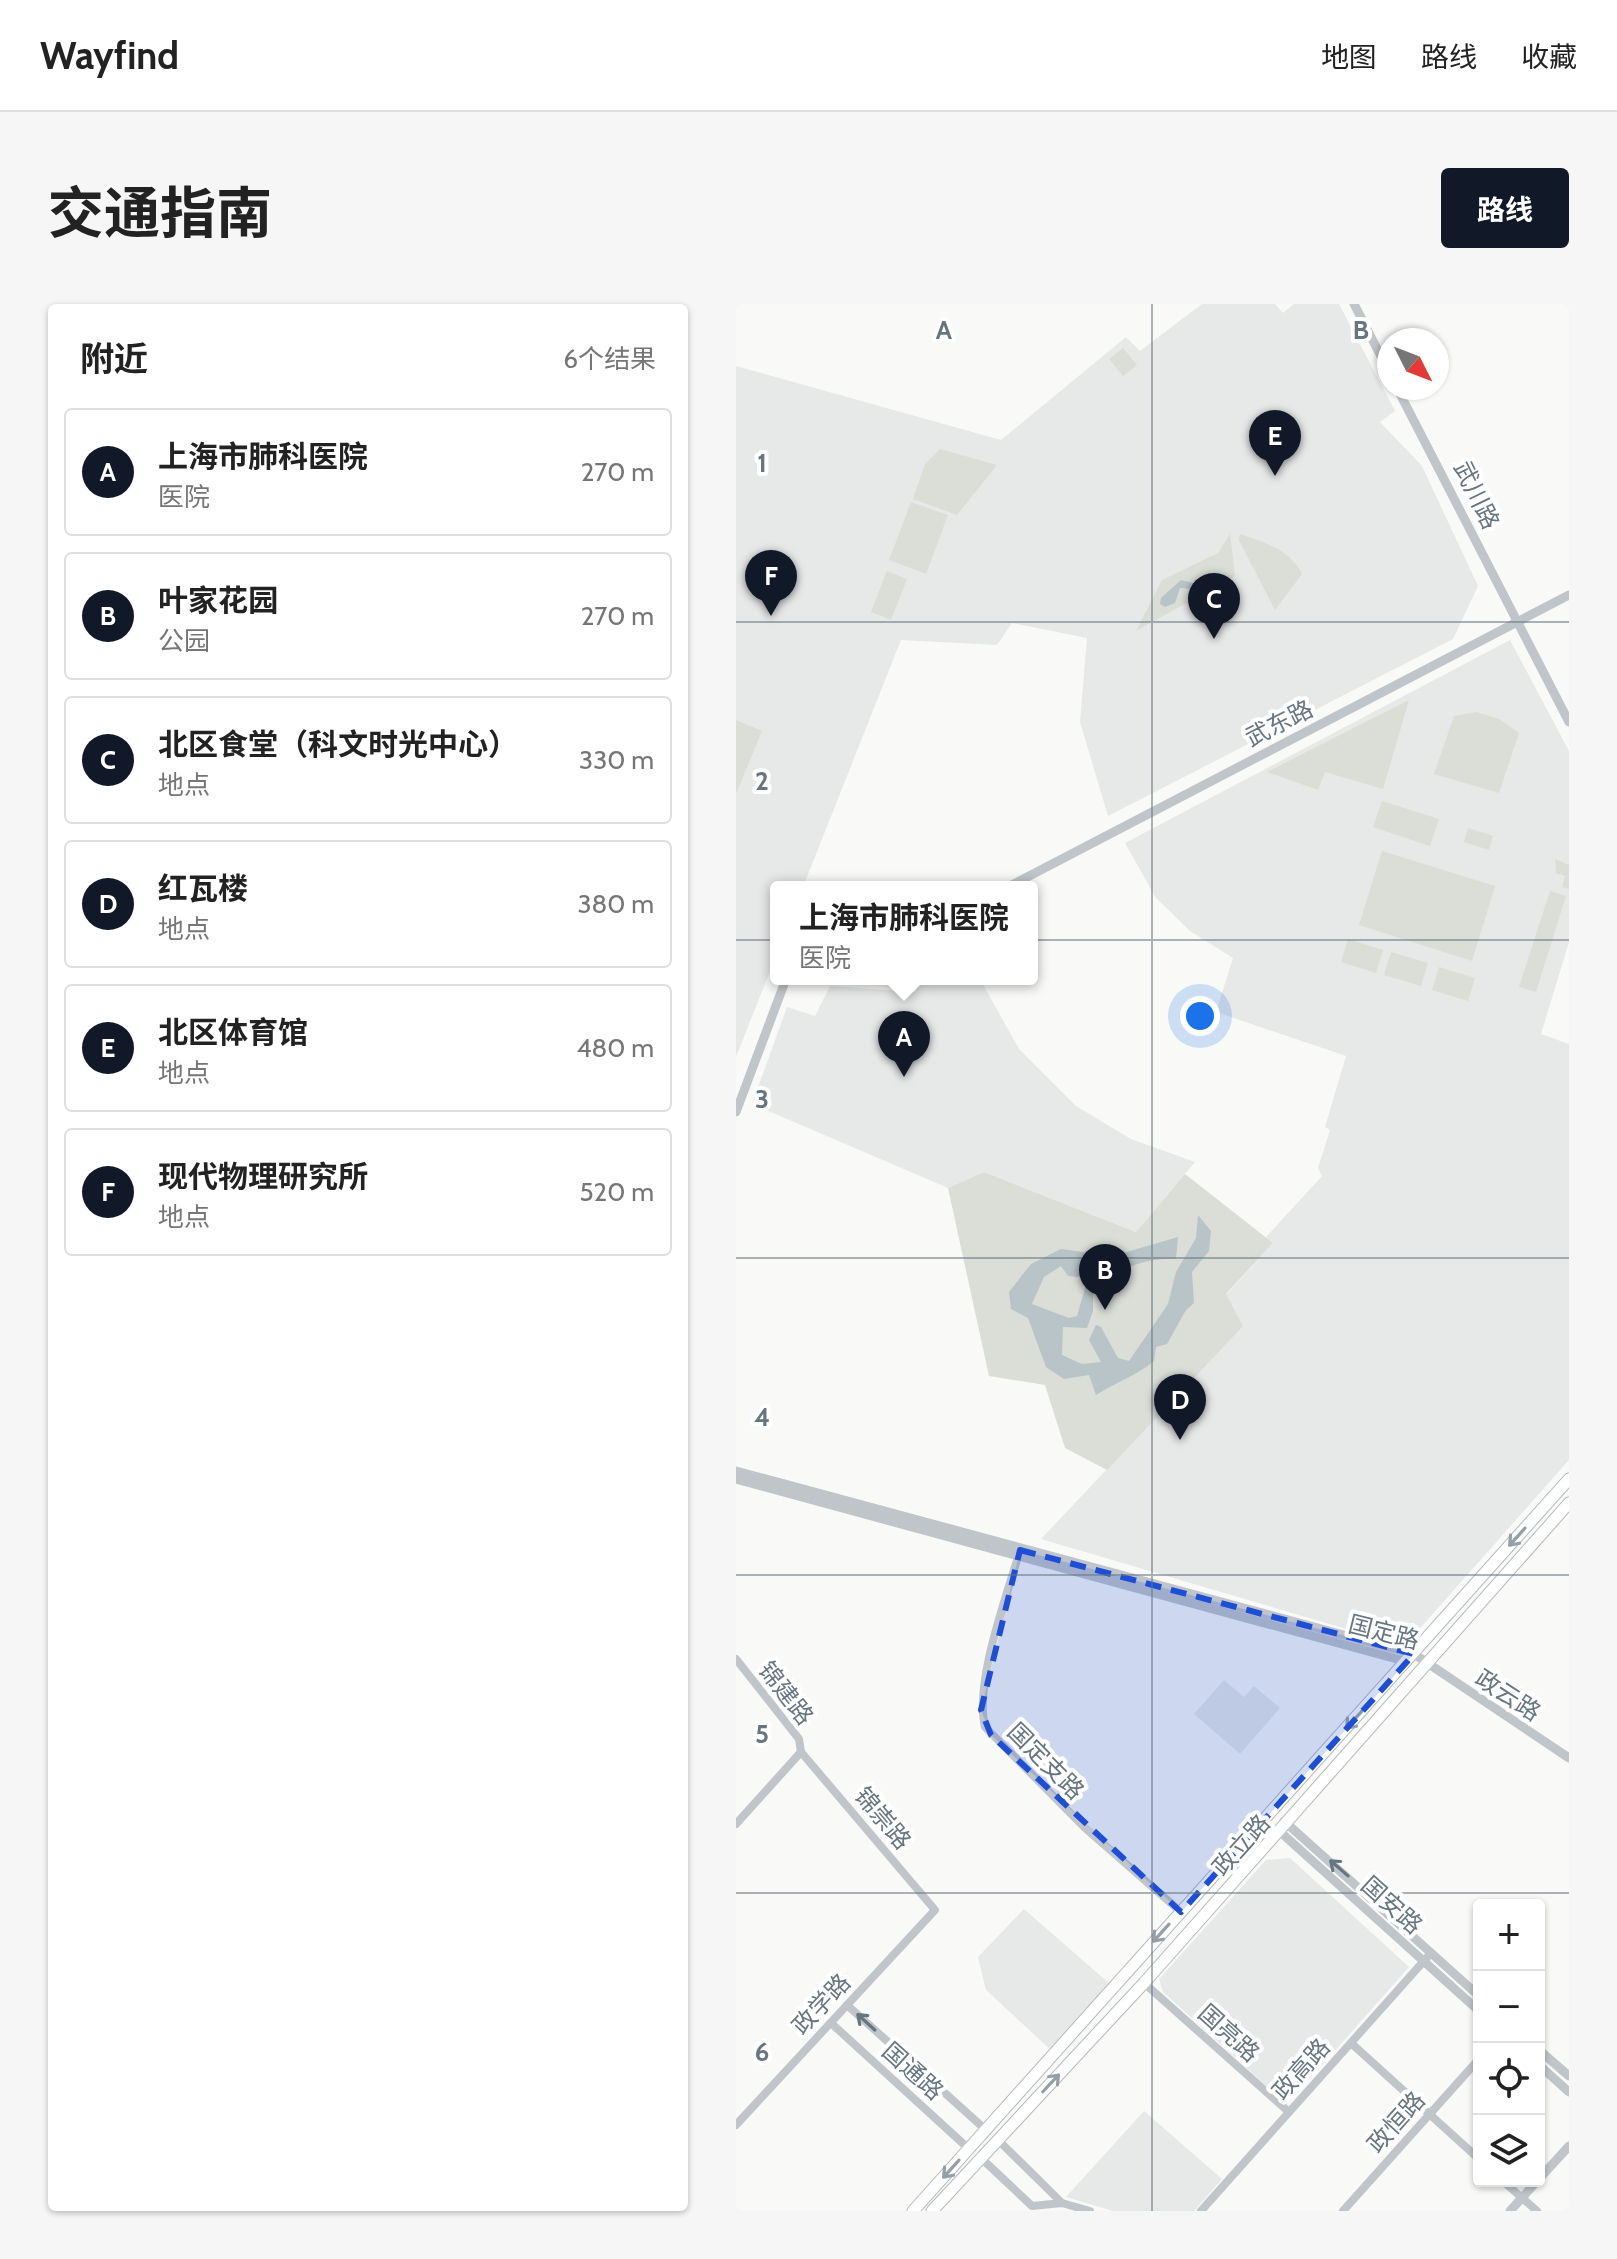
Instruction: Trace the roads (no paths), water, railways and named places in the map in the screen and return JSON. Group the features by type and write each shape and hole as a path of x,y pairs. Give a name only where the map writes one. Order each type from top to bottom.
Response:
{"main road":[{"name":"政立路","path":"913,2211 1569,1479"},
{"name":"政立路","path":"932,2211 1144,1983 1280,1825 1569,1503"}],"street":[{"path":"1354,304 1377,349"},
{"name":"武川路","path":"1404,400 1438,461 1516,622 1569,722"},
{"name":"武东路","path":"1020,881 1569,595"},
{"path":"736,1112 784,985"},
{"name":"国定路","path":"736,1471 1019,1553"},
{"name":"国定路","path":"736,1479 1425,1664"},
{"name":"国定支路","path":"1019,1553 985,1676 981,1710 985,1727 1062,1805 1181,1912"},
{"name":"政云路","path":"1425,1664 1569,1758"},
{"name":"锦建路","path":"738,1667 799,1739 801,1752"},
{"path":"736,1824 801,1752"},
{"name":"锦崇路","path":"801,1752 935,1910"},
{"name":"国安路","path":"1280,1825 1428,1957 1473,1991"},
{"name":"政学路","path":"736,2125 935,1910"},
{"name":"国安路","path":"1428,1957 1473,2005"},
{"name":"政高路","path":"1201,2211 1428,1957"},
{"name":"国亮路","path":"1144,1983 1289,2112"},
{"path":"847,2005 986,2130"},
{"name":"国通路","path":"831,2023 969,2149"},
{"path":"1351,2043 1473,2153"},
{"path":"1545,2055 1569,2076"},
{"name":"政恒路","path":"1343,2211 1473,2066"},
{"path":"1545,2070 1569,2092"},
{"path":"998,2140 1062,2203"},
{"path":"1545,2172 1569,2146"},
{"path":"981,2158 1032,2206 1062,2203 1090,2211"},
{"path":"1510,2187 1537,2211"},
{"path":"1510,2211 1532,2187"}],"place":[{"name":"北区体育馆","path":"1275,476"},
{"name":"现代物理研究所","path":"771,616"},
{"name":"北区食堂（科文时光中心）","path":"1214,639"},
{"name":"上海市肺科医院","path":"904,1077"},
{"name":"叶家花园","path":"1105,1310"},
{"name":"红瓦楼","path":"1180,1440"}]}
